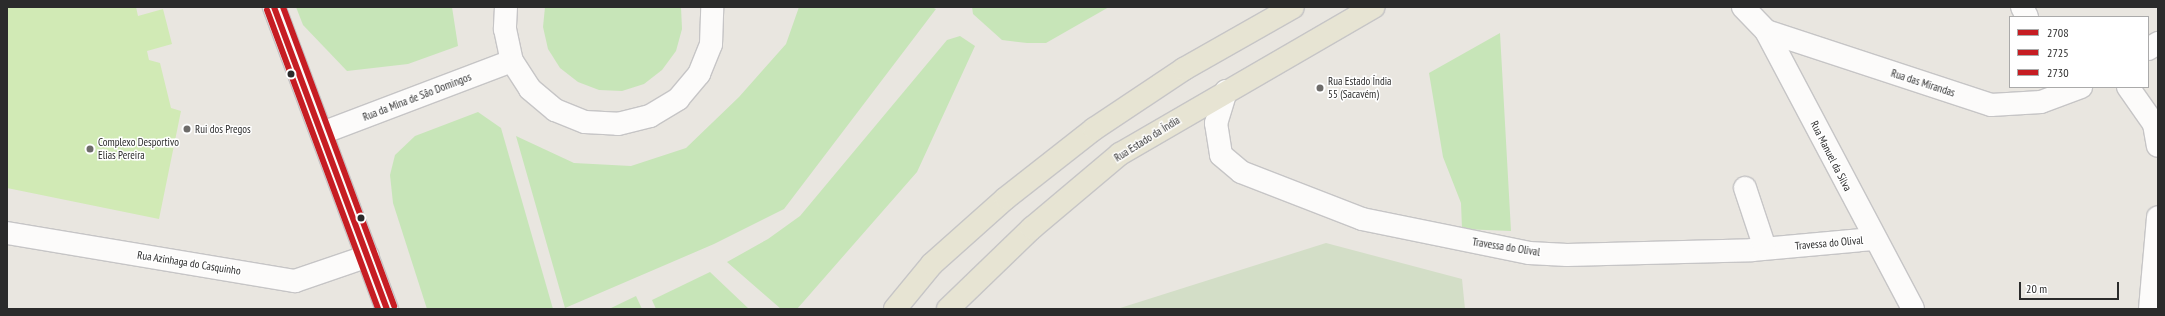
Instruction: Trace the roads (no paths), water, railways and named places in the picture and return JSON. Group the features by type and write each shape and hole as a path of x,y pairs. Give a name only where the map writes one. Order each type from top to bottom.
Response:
{"main road":[{"path":"895,309 932,264 1006,198 1094,128 1184,69 1293,7"},
{"name":"Rua Estado da Índia","path":"948,309 1032,228 1120,154 1226,91 1374,7"}],"street":[{"path":"274,7 387,309"},
{"path":"506,7 505,29 512,61 530,89 555,110 585,122 618,124 650,116 678,99 699,74 711,44 712,7"},
{"name":"Rua Manuel da Silva","path":"1743,7 1766,31 1874,239 1913,309"},
{"path":"2022,7 2026,16"},
{"name":"Rua das Mirandas","path":"1766,31 1991,105 2041,102 2078,88"},
{"path":"2149,48 2158,43"},
{"name":"Rua da Mina de São Domingos","path":"322,132 512,61"},
{"path":"2129,88 2154,124 2158,146"},
{"name":"Travessa do Olival","path":"1226,91 1216,123 1221,155 1241,172 1362,219 1529,252 1567,254 1765,248 1874,239"},
{"path":"1745,188 1765,248"},
{"path":"2150,309 2158,217"},
{"name":"Rua Azinhaga do Casquinho","path":"7,233 295,281 368,256"}],"place":[{"name":"Rua Estado Índia 55 (Sacavém)","path":"1320,88"},
{"name":"Rui dos Pregos","path":"187,129"},
{"name":"Complexo Desportivo Elias Pereira","path":"90,149"}]}
